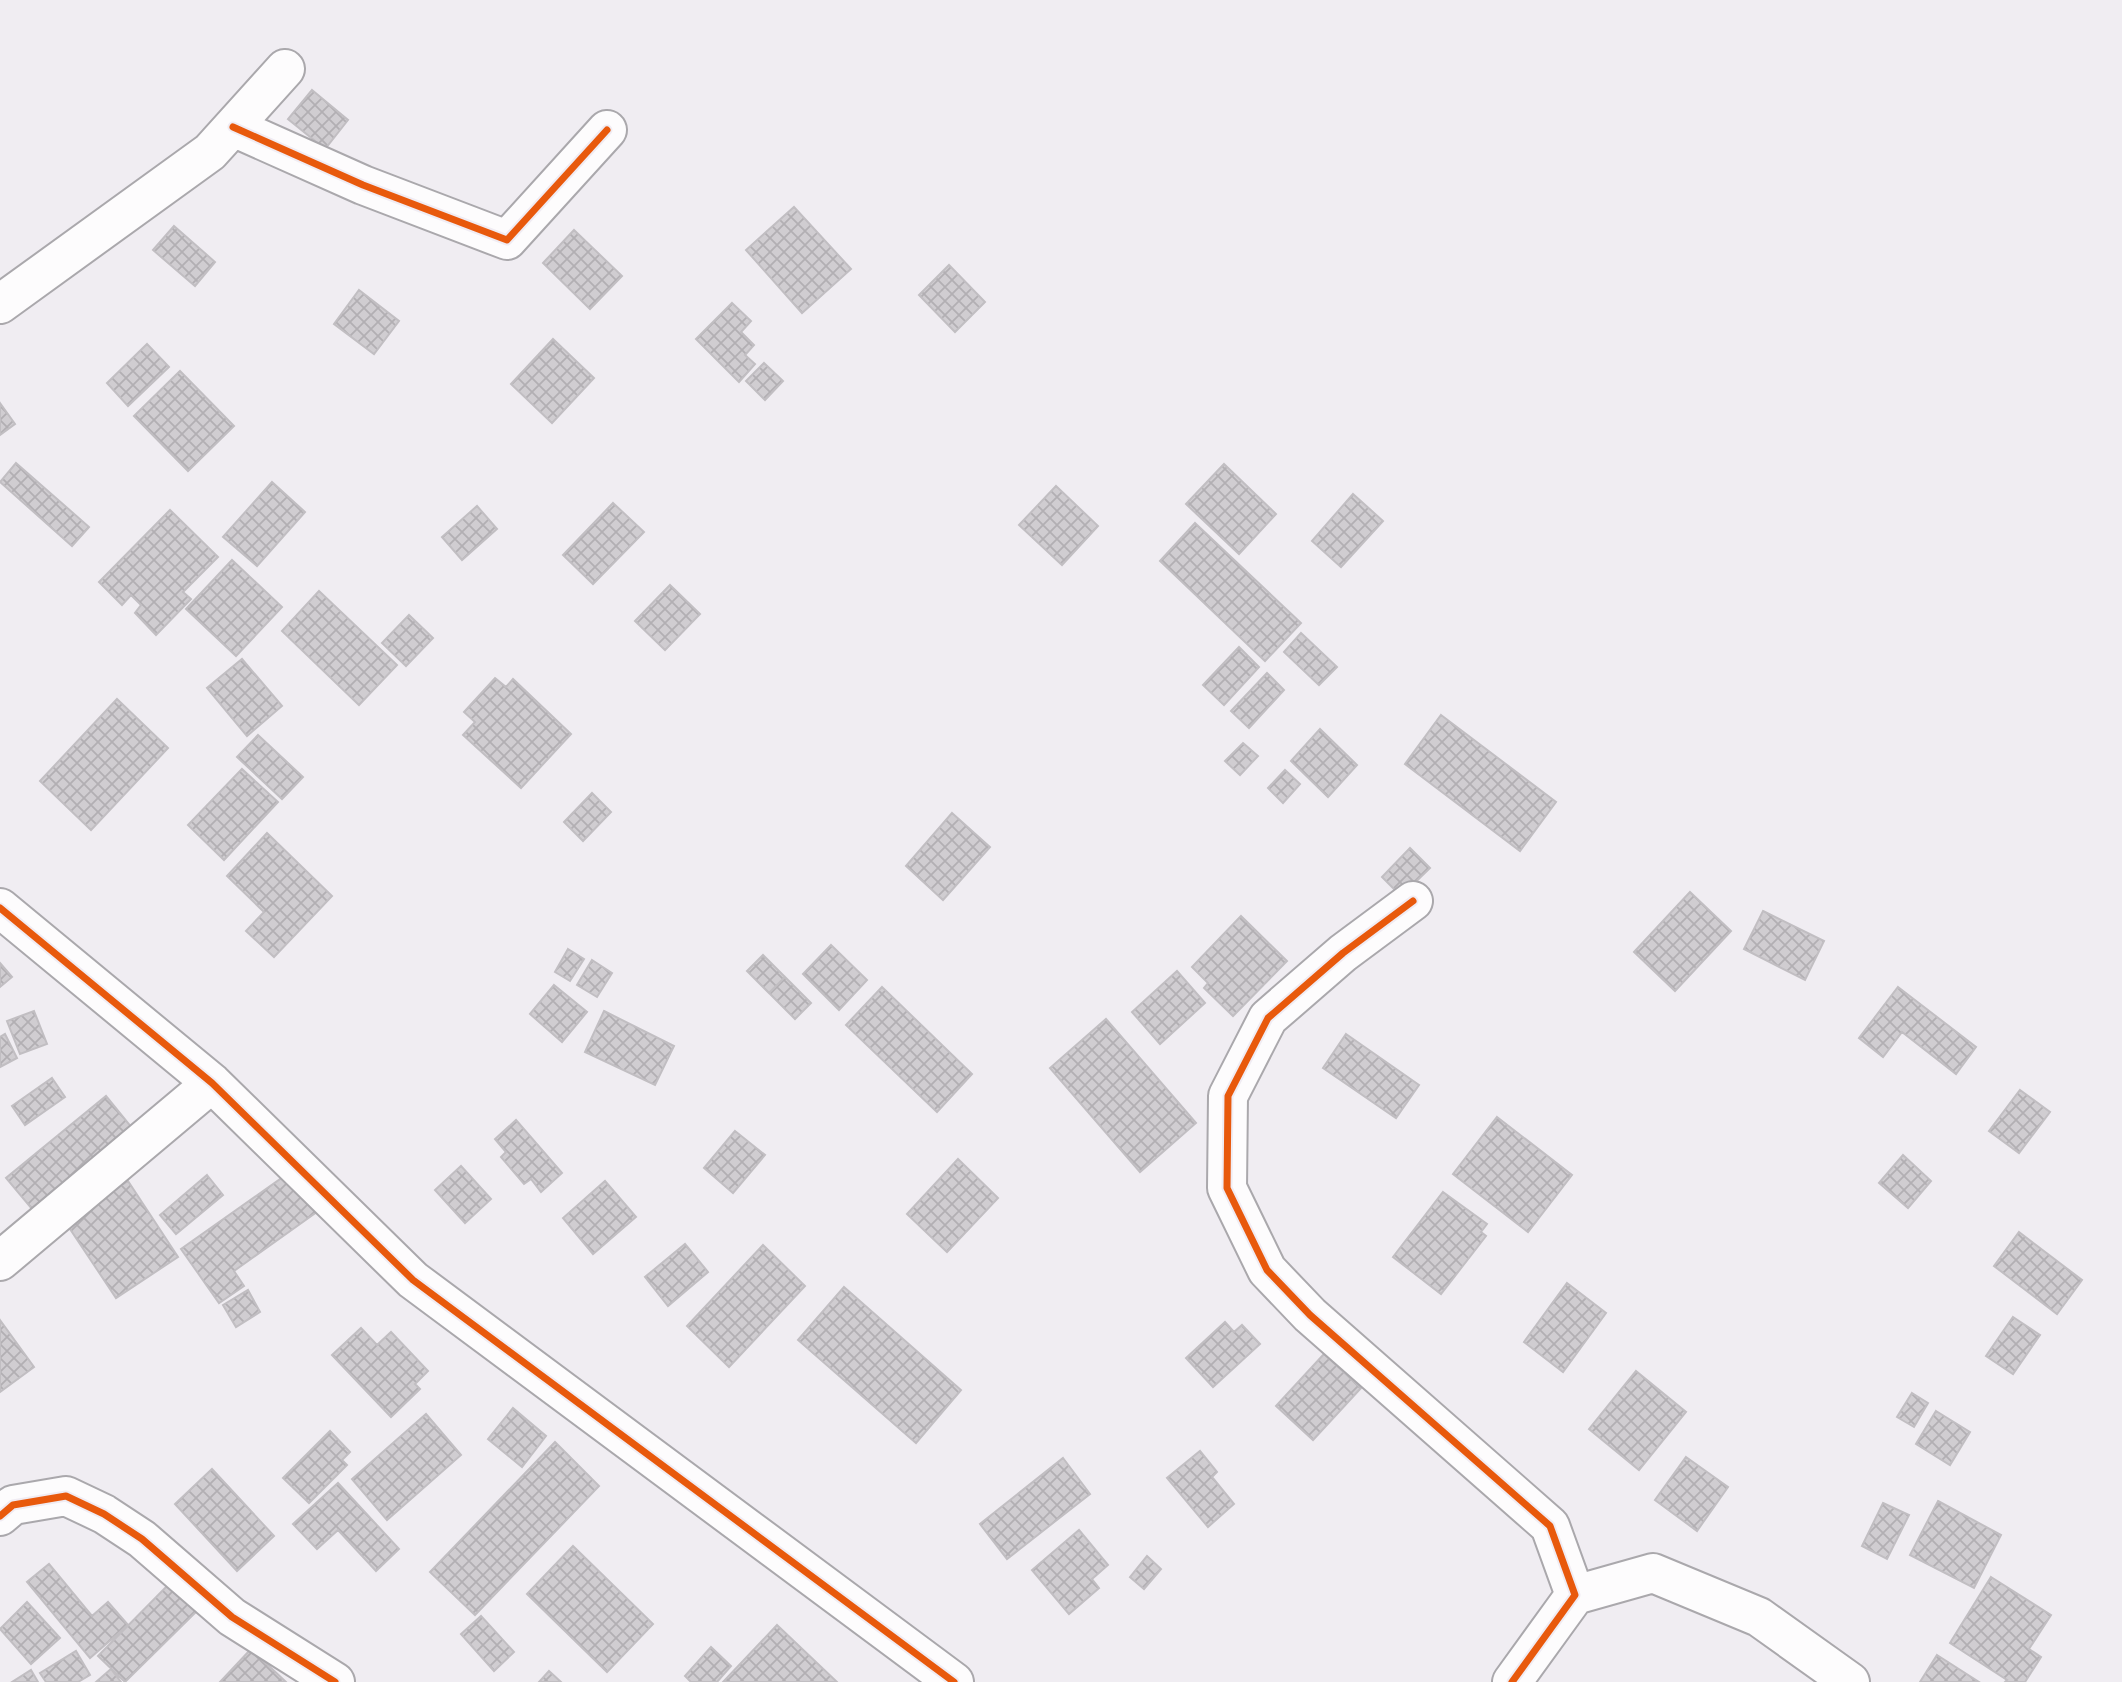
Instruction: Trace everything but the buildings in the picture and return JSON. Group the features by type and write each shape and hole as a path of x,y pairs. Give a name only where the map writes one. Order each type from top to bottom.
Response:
{"street":[{"path":"0,304 210,152 285,69"},
{"path":"233,127 363,185 507,240 607,130"},
{"path":"1413,901 1343,953 1268,1018 1228,1096 1227,1188 1267,1270 1284,1288 1310,1315 1550,1526 1575,1595"},
{"path":"0,908 212,1083 413,1280 954,1682"},
{"path":"0,1261 212,1083"},
{"path":"0,1516 13,1505 66,1496 104,1514 142,1539 232,1617 335,1682"},
{"path":"1511,1682 1575,1595 1653,1573 1759,1617 1850,1682"}],"cycle path":[{"path":"233,127 363,185 507,240 607,130"},
{"path":"1413,901 1343,953 1268,1018 1228,1096 1227,1188 1267,1270 1310,1315 1550,1526 1575,1595 1512,1682"},
{"path":"0,908 212,1083 413,1280 954,1682"},
{"path":"0,1516 13,1505 66,1496 104,1514 142,1539 232,1617 335,1682"}]}
